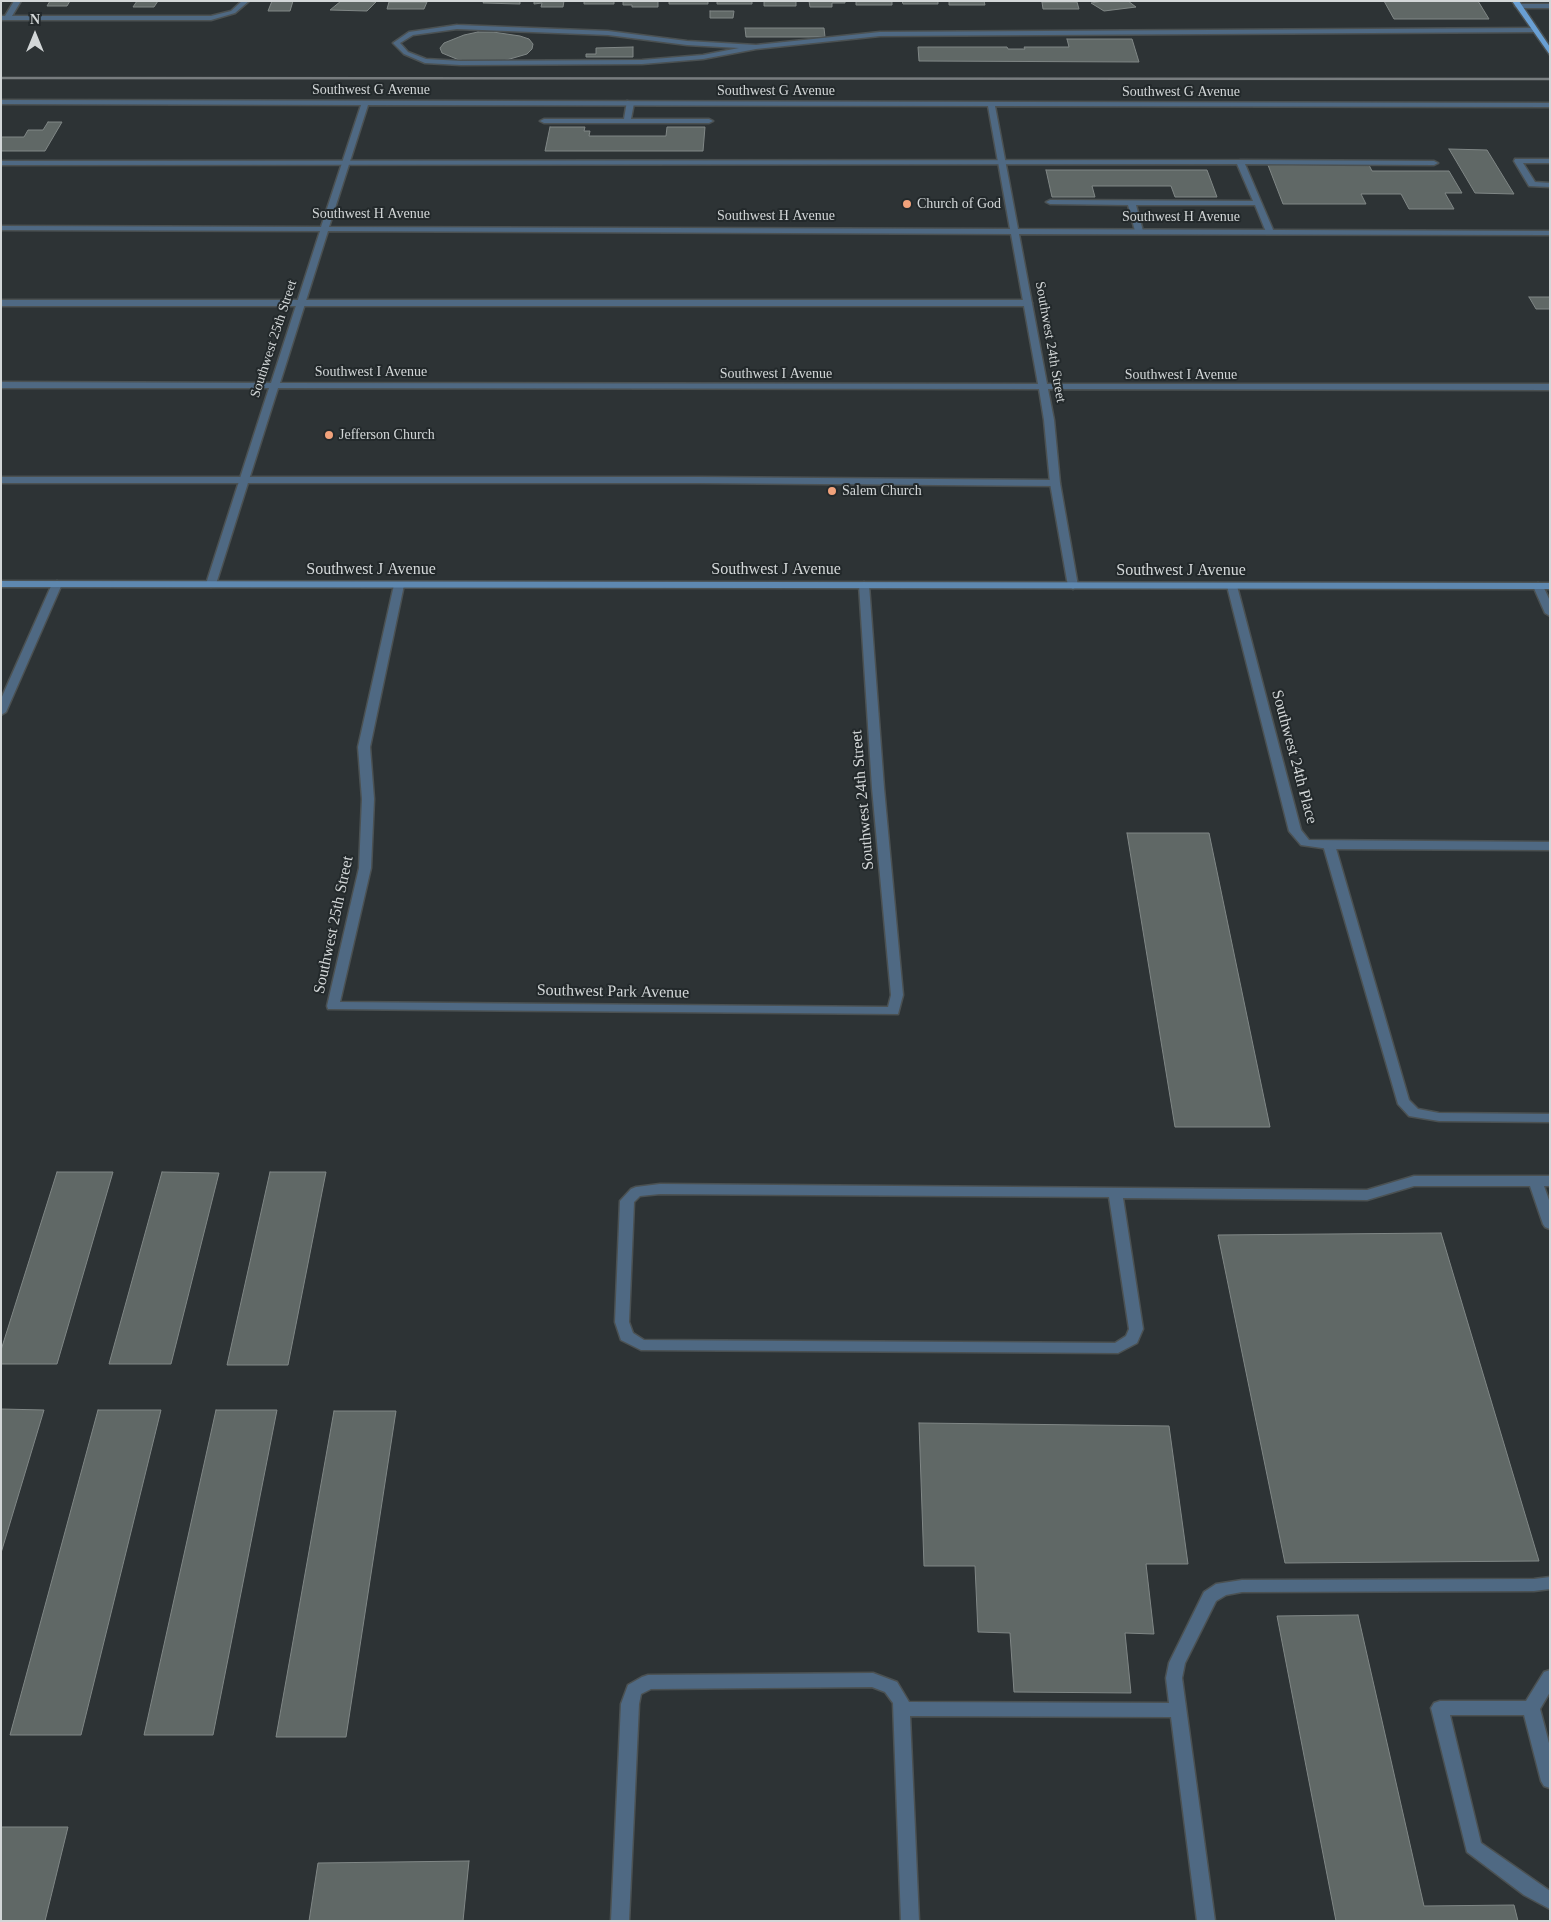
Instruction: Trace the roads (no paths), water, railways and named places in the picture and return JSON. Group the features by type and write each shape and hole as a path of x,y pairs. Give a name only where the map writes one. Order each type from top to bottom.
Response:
{"main road":[{"path":"1516,4 1550,53"}],"street":[{"path":"4,18 18,1"},
{"path":"4,18 211,18 233,12 246,1"},
{"path":"1516,4 1550,6"},
{"path":"756,47 687,43 608,33 457,27 411,33 396,43 406,53 425,61 461,63 642,62 703,57 756,47 880,34 1534,30"},
{"name":"Southwest G Avenue","path":"1,102 1550,105"},
{"name":"Southwest 25th Street","path":"211,584 365,103"},
{"path":"627,121 630,103"},
{"name":"Southwest 24th Street","path":"991,104 1049,420 1055,483 1074,586"},
{"path":"544,121 709,121"},
{"path":"1550,161 1518,161 1532,184 1550,184"},
{"path":"1240,162 1270,232"},
{"path":"1,163 1434,163"},
{"path":"1050,202 1257,203"},
{"path":"1131,202 1139,231"},
{"name":"Southwest H Avenue","path":"1,228 1550,233"},
{"path":"1,303 1028,303"},
{"name":"Southwest I Avenue","path":"1,385 1043,388 1550,387"},
{"path":"1,480 1055,483"},
{"name":"Southwest J Avenue","path":"1,584 1550,586"},
{"path":"1,712 57,584"},
{"name":"Southwest 25th Street","path":"333,1006 365,868 368,798 364,747 399,585"},
{"name":"Southwest 24th Street","path":"864,585 878,788 897,995 892,1011"},
{"name":"Southwest 24th Place","path":"1232,586 1295,831 1306,843 1329,845 1550,846"},
{"path":"1538,586 1550,613"},
{"path":"1329,845 1403,1101 1414,1113 1439,1117 1550,1118"},
{"name":"Southwest Park Avenue","path":"333,1006 892,1011"},
{"path":"1115,1193 1136,1328 1132,1339 1118,1348 641,1345 626,1336 622,1322 627,1201 636,1192 670,1189 1367,1195 1414,1181 1550,1181"},
{"path":"1535,1181 1550,1224"},
{"path":"1206,1921 1174,1678 1177,1663 1210,1597 1222,1589 1242,1586 1534,1585 1550,1583"},
{"path":"1550,1677 1531,1708 1550,1781"},
{"path":"620,1921 630,1704 634,1690 648,1682 873,1680 891,1688 900,1702 910,1921"},
{"path":"1531,1708 1440,1708 1473,1847 1530,1889 1550,1901"},
{"path":"901,1709 1178,1710"}],"railway":[{"path":"1,78 1550,79"}],"place":[{"name":"Church of God","path":"907,204"},
{"name":"Jefferson Church","path":"329,435"},
{"name":"Salem Church","path":"832,491"}]}
